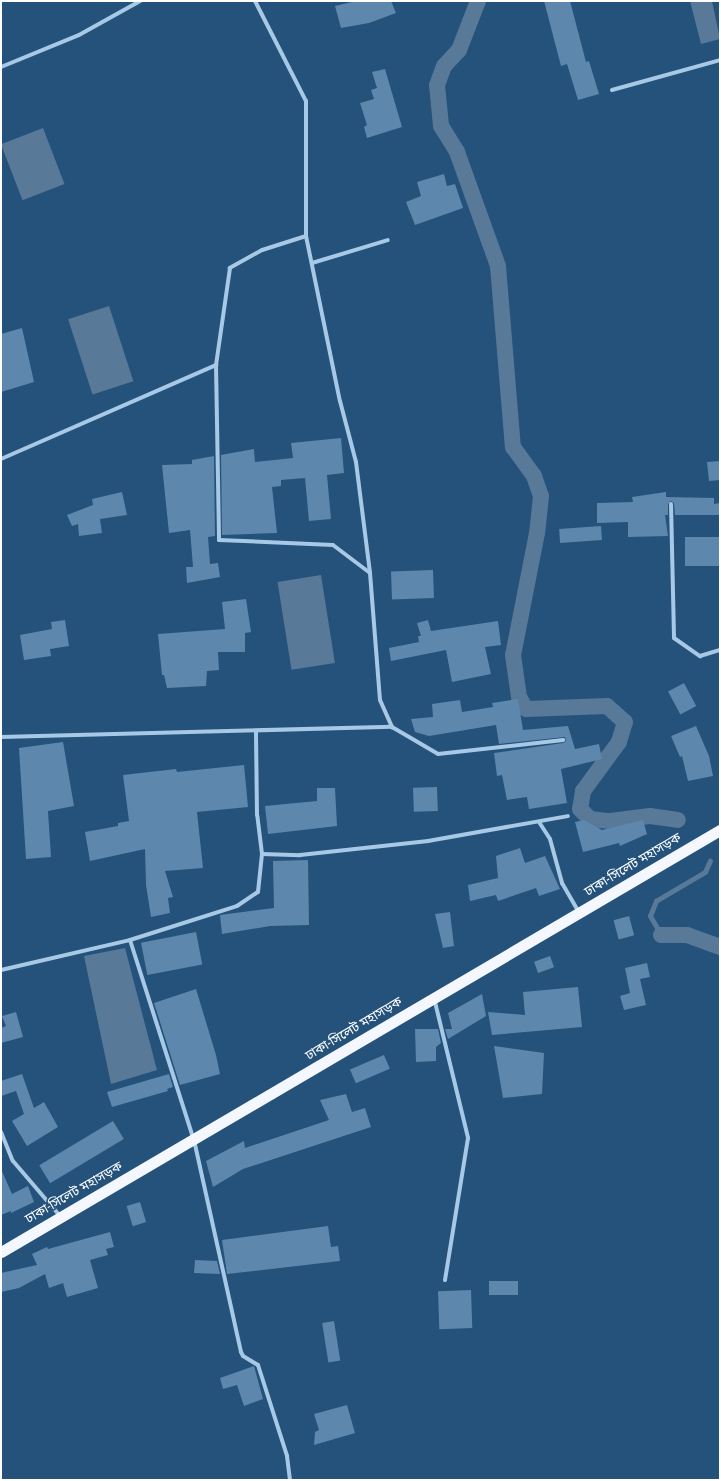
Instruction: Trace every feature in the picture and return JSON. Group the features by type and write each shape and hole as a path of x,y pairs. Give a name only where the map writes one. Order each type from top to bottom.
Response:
{"highway":[{"name":"ঢাকা-সিলেট মহাসড়ক","path":"1,1252 720,830"}],"street":[{"path":"1,67 79,34 140,1"},
{"path":"255,1 306,101 306,236 340,401 356,462 370,573 380,700 392,727"},
{"path":"612,90 720,60"},
{"path":"306,236 262,250 230,268 216,365 219,540 333,545 370,573"},
{"path":"312,263 388,240"},
{"path":"1,459 216,365"},
{"path":"671,504 674,638 700,656 720,650"},
{"path":"1,737 256,732 392,727 438,754 563,740"},
{"path":"1,970 130,940 237,906 258,892 262,854 257,815 256,732"},
{"path":"262,854 300,855 428,840 568,816"},
{"path":"539,822 550,839 562,883 580,913"},
{"path":"130,940 194,1140 241,1352 243,1356 258,1365 287,1456 290,1480"},
{"path":"434,998 468,1138 445,1280"},
{"path":"1,1132 13,1161 61,1217"}],"water":[{"path":"690,1 712,1 720,39 701,44"},
{"path":"43,128 65,184 22,200 1,144"},
{"path":"109,306 133,381 93,394 68,319"},
{"path":"321,575 335,663 291,670 278,582"},
{"path":"125,948 157,1070 111,1084 84,956"}],"building":[{"path":"356,1 391,1 396,13 369,23 341,28 335,6"},
{"path":"544,1 570,1 586,62 589,61 599,94 578,100 567,64 561,66"},
{"path":"385,69 402,127 367,138 364,127 367,125 360,103 374,99 371,90 377,88 372,72"},
{"path":"444,174 447,186 455,184 463,208 415,225 406,202 421,196 417,182"},
{"path":"22,328 34,382 1,392 1,334"},
{"path":"341,438 344,473 327,475 331,519 309,521 305,478 281,480 281,486 272,487 277,533 222,535 221,455 254,449 255,462 293,458 291,443"},
{"path":"214,456 215,536 208,537 210,564 218,563 220,577 187,583 186,567 193,567 190,530 169,533 162,465 192,464 192,460"},
{"path":"720,461 720,480 709,481 707,462"},
{"path":"122,492 127,515 100,519 102,533 79,536 78,524 72,526 67,515 93,505 92,499"},
{"path":"666,492 666,497 714,498 714,504 720,503 720,515 675,515 674,503 671,501 668,504 668,515 665,515 668,536 628,537 628,522 597,523 597,503 633,502 632,497"},
{"path":"601,526 602,540 560,543 559,529"},
{"path":"685,537 720,537 720,566 685,566"},
{"path":"433,570 434,598 392,599 391,571"},
{"path":"246,599 251,632 245,633 245,652 218,652 219,670 207,671 206,686 167,688 164,675 162,675 158,634 225,629 222,602"},
{"path":"65,620 69,646 50,649 51,656 24,660 20,635 52,629 51,622"},
{"path":"428,620 431,631 498,621 501,645 485,647 491,674 452,682 446,650 391,661 389,648 419,642 418,636 421,636 417,623"},
{"path":"684,683 696,706 680,714 668,691"},
{"path":"518,699 523,730 568,726 575,749 599,744 602,759 561,769 567,803 529,809 527,797 507,800 502,775 497,776 494,753 563,743 566,741 565,737 499,744 496,725 429,736 415,732 411,719 433,717 432,704 460,700 462,712 493,707 492,703"},
{"path":"696,726 709,756 713,776 688,781 682,756 680,757 671,736"},
{"path":"63,742 74,806 48,811 51,857 26,859 19,748"},
{"path":"244,765 248,807 197,812 203,868 165,871 173,897 168,898 170,913 151,917 146,885 145,849 90,861 85,832 118,826 118,823 129,821 123,775 176,769 177,772"},
{"path":"437,787 438,811 414,812 413,788"},
{"path":"317,788 335,788 337,826 268,834 265,806 317,801"},
{"path":"584,820 602,830 643,820 647,834 620,846 619,843 583,852 575,822"},
{"path":"520,848 525,863 545,856 560,889 539,896 536,888 498,901 496,895 470,901 468,885 498,878 496,856"},
{"path":"308,860 309,925 270,926 222,934 220,915 274,908 273,861"},
{"path":"450,912 454,946 443,948 435,914"},
{"path":"629,916 634,935 619,939 614,920"},
{"path":"196,932 202,964 147,975 141,943"},
{"path":"550,956 554,967 538,973 534,962"},
{"path":"647,963 650,977 640,979 646,1005 624,1010 620,996 630,993 625,968"},
{"path":"578,987 582,1027 492,1035 488,1012 525,1015 523,992"},
{"path":"196,989 216,1055 220,1074 180,1085 154,1003"},
{"path":"482,994 486,1016 448,1039 445,1029 452,1029 448,1013"},
{"path":"16,1012 23,1037 1,1043 1,1028 6,1026 2,1016"},
{"path":"415,1029 438,1029 441,1043 436,1047 436,1061 416,1062"},
{"path":"494,1046 544,1053 542,1094 503,1098"},
{"path":"384,1055 390,1069 356,1083 350,1069"},
{"path":"22,1074 34,1108 44,1102 58,1127 27,1146 12,1121 24,1114 16,1091 1,1096 1,1081"},
{"path":"169,1074 173,1087 167,1089 168,1091 112,1107 107,1092"},
{"path":"346,1094 352,1112 365,1108 371,1127 243,1169 213,1187 206,1161 244,1141 245,1148 329,1120 320,1100"},
{"path":"113,1121 124,1139 50,1183 39,1165"},
{"path":"1,1169 12,1194 28,1186 34,1202 11,1213 11,1211 1,1215"},
{"path":"140,1202 146,1222 133,1226 127,1206"},
{"path":"328,1226 331,1247 338,1246 340,1261 227,1274 222,1240"},
{"path":"110,1232 114,1247 106,1249 108,1255 90,1260 98,1288 67,1297 63,1283 49,1288 45,1274 19,1288 1,1292 1,1273 37,1265 32,1254 47,1247 48,1249"},
{"path":"195,1260 217,1261 220,1274 194,1273"},
{"path":"489,1281 518,1281 518,1295 489,1295"},
{"path":"471,1290 472,1328 439,1329 438,1291"},
{"path":"334,1321 340,1361 328,1362 322,1323"},
{"path":"254,1366 263,1399 244,1406 237,1385 223,1389 220,1378"},
{"path":"347,1405 355,1433 314,1445 315,1432 319,1430 314,1414"}],"waterway":[{"path":"478,1 459,50 444,66 437,85 441,126 457,152 498,266 513,447 534,476 541,496 537,533 513,655 519,697 526,709 607,706 625,722 619,742 583,791 580,809 590,819 610,821 650,816 678,820"},
{"path":"661,935 650,916 656,901 705,872 710,861"},
{"path":"661,935 687,935 720,947"}]}
